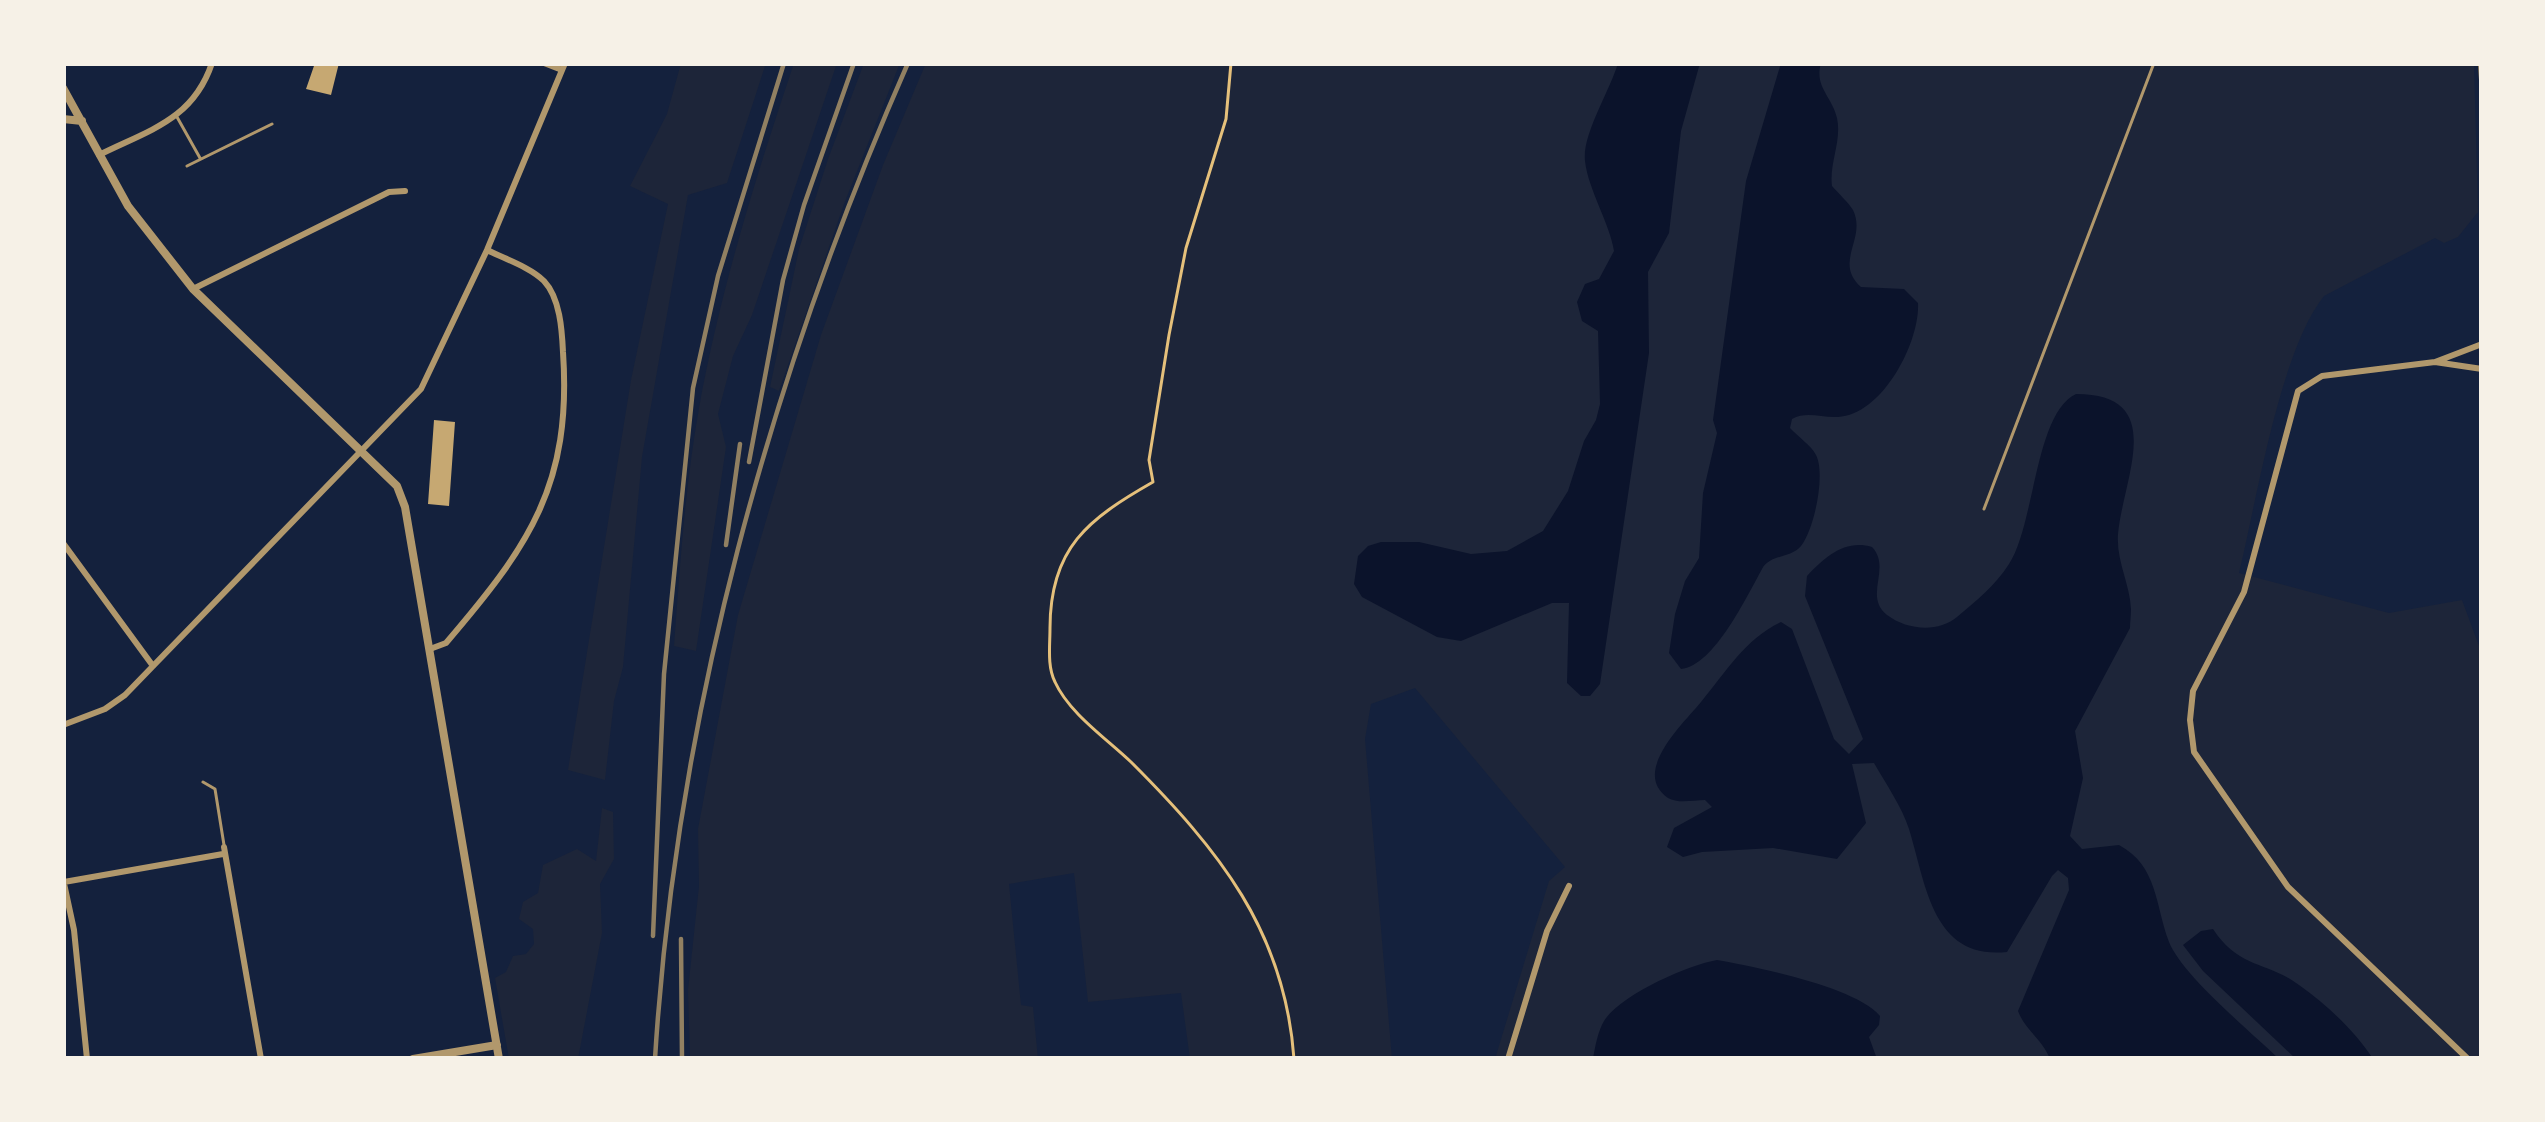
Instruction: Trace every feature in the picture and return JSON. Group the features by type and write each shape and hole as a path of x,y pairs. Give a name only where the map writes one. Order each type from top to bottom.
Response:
{"street":[{"path":"99,155 177,117 204,88 212,63"},
{"path":"63,725 105,709 154,667 422,389 564,67 544,63"},
{"path":"2481,63 2482,80"},
{"path":"63,88 147,234 193,289 397,486 405,507 499,1059"},
{"path":"63,119 82,122"},
{"path":"193,289 389,192 405,191"},
{"path":"429,649 446,643 525,545 546,499 559,445 566,387 562,328 554,297 534,274 487,250"},
{"path":"2468,1059 2288,887 2198,760 2190,720 2193,691 2244,592 2298,391 2322,376 2435,362 2482,344"},
{"path":"2435,362 2482,369"},
{"path":"63,543 154,667"},
{"path":"87,1059 74,930 63,881 223,851 261,1059"},
{"path":"1508,1059 1547,931 1569,886"},
{"path":"63,932 74,930"},
{"path":"413,1059 497,1045"}],"lane":[{"path":"1984,509 2154,63"},
{"path":"177,117 201,159"},
{"path":"187,166 272,124"},
{"path":"203,782 214,789 223,851"}],"path":[{"path":"1231,63 1226,119 1186,248 1169,334 1149,460 1153,482 1111,506 1072,540 1059,563 1050,609 1052,673 1063,694 1200,832 1227,867 1276,967 1292,1025 1294,1059"}],"shaded area":[{"path":"681,63 766,63 727,183 688,195 642,457 623,667 605,780 568,770 631,380 668,204 630,186 667,114"},
{"path":"794,63 837,63 752,315 733,356 718,414 726,447 696,651 674,646 699,408 740,234"},
{"path":"864,63 900,63 844,204 779,391 770,387 799,249"},
{"path":"926,63 2474,63 2478,212 2458,237 2444,243 2435,238 2324,296 2308,321 2283,388 2239,573 2389,613 2462,600 2482,654 2482,1059 1495,1059 1549,881 1565,867 1415,688 1371,704 1365,739 1392,1059 1190,1059 1181,993 1088,1002 1074,873 1009,884 1021,1005 1033,1007 1038,1059 690,1059 688,990 699,886 698,829 738,615 821,335"},
{"path":"1618,63 1700,63 1681,131 1669,233 1648,272 1649,353 1600,684 1590,696 1581,696 1567,683 1569,603 1552,603 1461,641 1437,637 1362,597 1354,584 1358,556 1381,542 1419,542 1471,554 1507,551 1543,531 1568,491 1600,404 1598,331 1582,321 1577,302 1585,284 1599,279 1614,251 1587,172 1585,150"},
{"path":"1781,63 1821,63 1820,79 1838,127 1832,186 1851,207 1856,221 1850,259 1853,278 1861,287 1904,289 1918,303 1917,319 1895,374 1869,404 1838,417 1792,419 1790,428 1811,448 1819,464 1817,502 1806,538 1796,550 1766,564 1717,643 1693,665 1681,669 1669,653 1685,581 1699,558 1703,493 1717,433 1713,420 1746,181"},
{"path":"2076,394 2105,398 2122,408 2134,443 2118,534 2130,628 2075,731 2083,778 2070,836 2082,849 2119,845 2132,854 2148,875 2176,955 2279,1059 2050,1059 2018,1011 2069,890 2068,878 2058,870 2052,876 2007,952 1962,944 1936,914 1906,821 1874,763 1852,764 1866,823 1837,859 1773,848 1683,857 1667,847 1674,828 1712,807 1705,800 1668,798 1658,787 1655,775 1664,748 1728,668 1768,629 1781,622 1792,629 1834,739 1849,754 1863,739 1805,596 1807,576 1844,548 1872,547 1879,564 1877,599 1887,615 1922,628 1941,626 1957,617 2009,564 2052,423 2062,405"},
{"path":"602,808 613,812 614,859 600,884 602,933 578,1059 509,1059 495,978 506,972 513,956 526,954 534,944 533,929 519,919 523,902 538,893 543,865 577,849 596,861"},
{"path":"2213,929 2243,958 2287,977 2320,1001 2373,1059 2296,1059 2203,971 2183,945 2201,931"},
{"path":"1717,960 1804,980 1868,1006 1880,1016 1869,1037 1877,1059 1593,1059 1604,1021 1624,1001 1673,975"}],"building":[{"path":"315,63 339,63 331,95 306,89"},
{"path":"434,420 455,422 449,506 428,504"}],"railway":[{"path":"653,936 664,674 693,388 718,276 784,63"},
{"path":"749,462 783,280 854,63"},
{"path":"655,1059 684,803 738,550 813,303 908,63"},
{"path":"726,545 740,444"},
{"path":"681,939 682,1059"}]}
